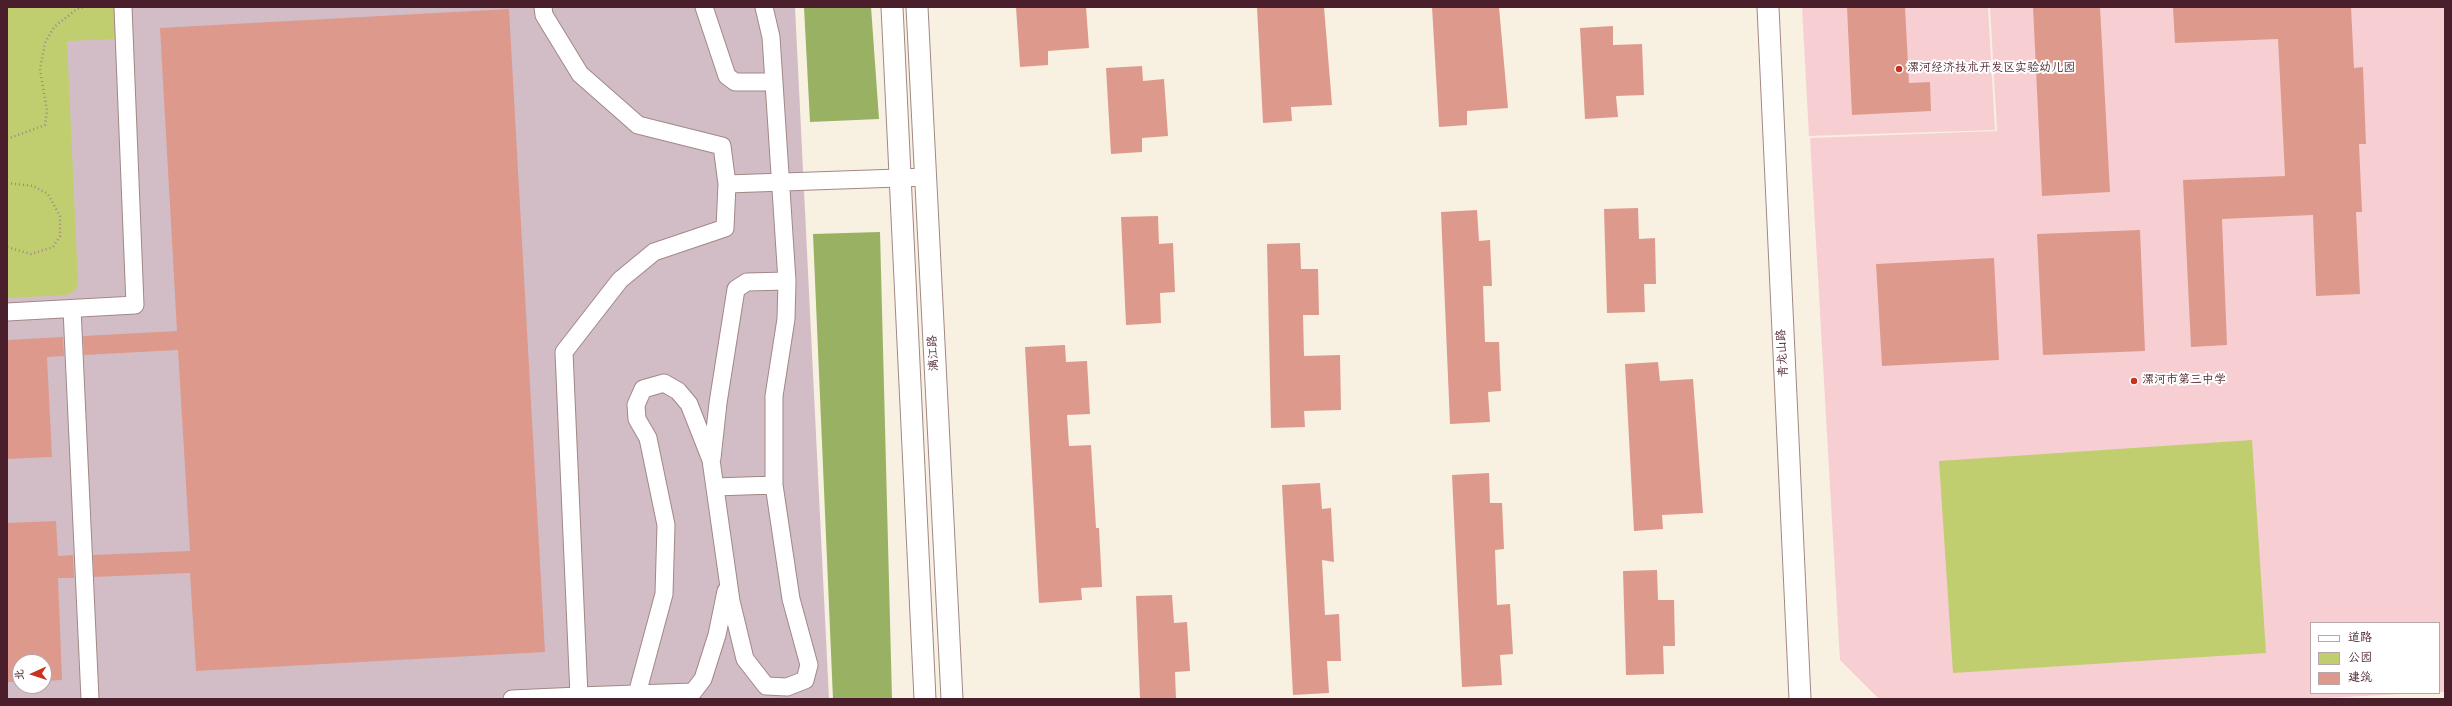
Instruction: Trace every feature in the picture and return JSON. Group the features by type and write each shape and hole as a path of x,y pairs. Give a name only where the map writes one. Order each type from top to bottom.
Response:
{"street":[{"path":"7,312 135,305 122,7"},
{"path":"543,7 544,15 580,74 638,126 722,146 727,184 725,228 654,252 620,280 564,352 579,696"},
{"path":"704,7 727,76 735,82 774,82"},
{"path":"637,694 664,594 666,525 648,438 637,419 636,405 643,389 664,382 678,391 689,404 711,460 728,581 745,659 766,686 787,687 805,680 808,665 791,599 774,485 774,396 786,319 787,281 771,37 764,7"},
{"path":"892,7 925,699"},
{"name":"漓江路","path":"917,7 927,177 952,699"},
{"name":"青龙山路","path":"1768,7 1800,699"},
{"path":"727,184 927,177"},
{"path":"711,460 718,403 736,289 747,282 787,281"},
{"path":"72,309 90,699"},
{"path":"689,404 718,403"},
{"path":"715,487 774,485"},
{"path":"512,699 693,692 703,679 715,639 728,581"},
{"path":"715,639 740,638"}],"path":[{"path":"7,139 45,125 47,111 40,69 45,43 54,27 77,9 85,7"},
{"path":"7,183 33,186 48,194 60,216 60,236 53,247 31,254 7,247"}],"shaded area":[{"path":"7,7 795,7 829,699 7,699"},
{"name":"漯河经济技术开发区实验幼儿园","path":"1802,7 1988,7 1995,130 1809,136"},
{"name":"漯河市第三中学","path":"1990,7 2445,7 2445,692 2440,692 2440,622 2310,622 2310,694 2401,694 2308,699 1879,699 1840,660 1810,138 1997,131"}],"green space":[{"path":"7,7 114,7 115,39 67,41 78,283 75,291 66,295 7,298"},
{"path":"804,7 871,7 879,119 810,122"},
{"path":"880,232 892,699 833,699 813,234"},
{"path":"2252,440 2266,653 1953,673 1939,461"}],"building":[{"path":"1016,7 1086,7 1089,48 1048,51 1048,65 1020,67"},
{"path":"1257,7 1324,7 1332,105 1291,107 1292,121 1263,123"},
{"path":"1432,7 1499,7 1508,108 1467,111 1467,125 1439,127"},
{"path":"1847,7 1905,7 1909,83 1930,82 1931,111 1852,115"},
{"path":"2033,7 2100,7 2110,192 2042,196"},
{"path":"2173,7 2351,7 2354,68 2363,67 2366,144 2359,144 2362,212 2356,212 2360,294 2316,296 2313,215 2222,219 2227,345 2191,347 2183,180 2285,176 2278,39 2175,43"},
{"path":"509,9 545,652 196,671 190,573 94,577 93,555 190,551 178,350 84,355 83,336 177,331 160,28"},
{"path":"1613,26 1613,45 1642,44 1644,95 1616,96 1618,117 1585,119 1580,28"},
{"path":"1142,66 1143,81 1164,79 1168,136 1142,138 1142,152 1111,154 1106,68"},
{"path":"1638,208 1639,239 1655,238 1656,284 1644,284 1645,312 1607,313 1604,209"},
{"path":"1477,210 1479,241 1490,240 1492,286 1483,286 1485,342 1499,342 1501,391 1488,392 1490,422 1450,424 1441,212"},
{"path":"1158,216 1159,244 1173,243 1175,292 1160,293 1161,323 1126,325 1121,217"},
{"path":"2140,230 2145,351 2043,355 2037,234"},
{"path":"1300,243 1301,269 1318,269 1319,315 1303,315 1304,356 1340,355 1341,410 1304,411 1305,427 1271,428 1267,244"},
{"path":"1994,258 1999,360 1882,366 1876,264"},
{"path":"63,337 64,356 47,357 52,457 7,459 7,340"},
{"path":"1065,345 1066,362 1087,361 1090,414 1067,415 1069,446 1091,445 1096,528 1099,528 1102,587 1081,588 1082,600 1039,603 1025,347"},
{"path":"1658,362 1660,381 1693,379 1703,513 1662,515 1663,529 1634,531 1625,364"},
{"path":"1489,473 1490,503 1502,503 1504,549 1495,550 1497,605 1510,604 1513,654 1500,655 1502,685 1462,687 1452,475"},
{"path":"1320,483 1322,509 1331,508 1334,562 1322,560 1325,615 1339,614 1341,661 1327,661 1329,693 1293,695 1282,485"},
{"path":"56,521 58,556 73,555 74,578 58,578 62,680 52,681 52,654 12,654 12,682 7,682 7,523"},
{"path":"1657,570 1658,600 1674,600 1675,646 1663,646 1664,674 1626,675 1623,571"},
{"path":"1172,595 1174,623 1187,622 1190,671 1175,672 1176,699 1140,699 1136,596"}],"place":[{"name":"漯河经济技术开发区实验幼儿园","path":"1899,69"},
{"name":"漯河市第三中学","path":"2134,381"}]}
